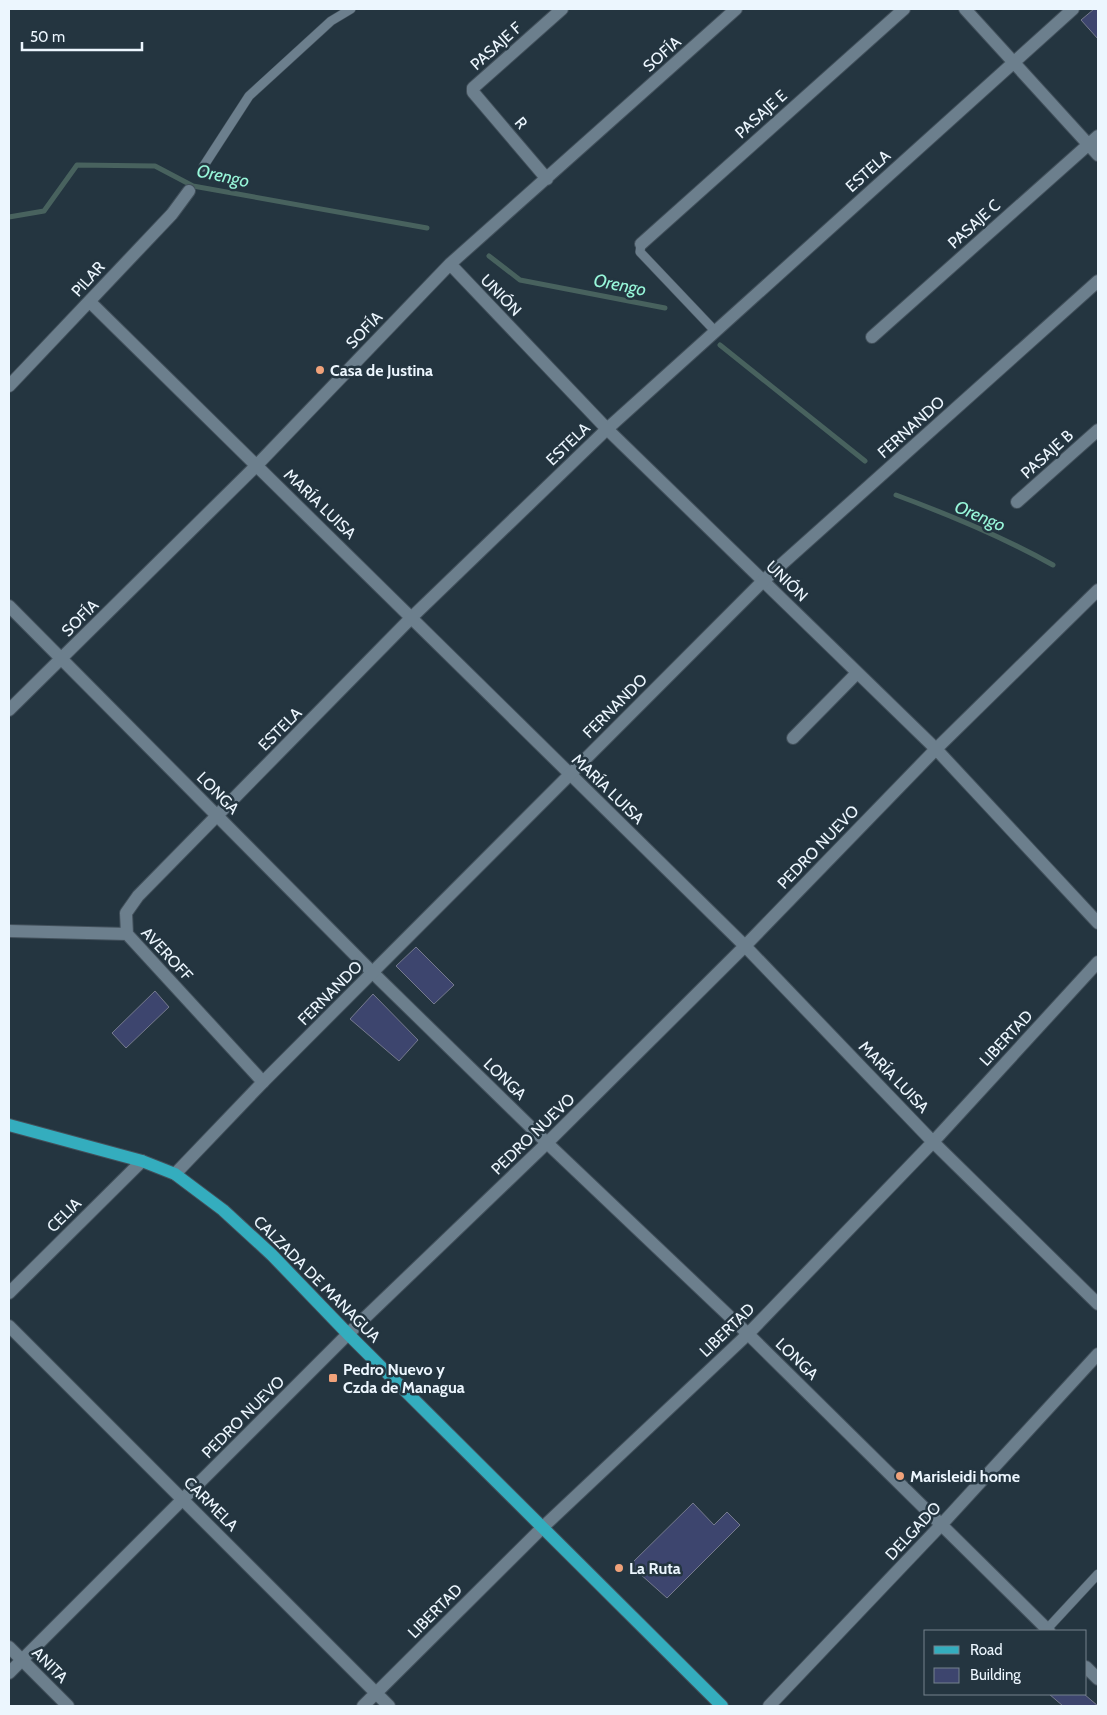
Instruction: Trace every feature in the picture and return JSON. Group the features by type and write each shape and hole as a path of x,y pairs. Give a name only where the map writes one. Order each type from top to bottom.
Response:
{"main road":[{"name":"CALZADA DE MANAGUA","path":"9,1125 142,1161 175,1174 196,1188 245,1228 348,1334 722,1706"}],"street":[{"name":"PASAJE F","path":"473,88 562,9"},
{"name":"SOFÍA","path":"9,710 257,465 450,264 736,9"},
{"name":"PASAJE E","path":"641,244 904,9"},
{"path":"965,9 1013,62 1093,140 1098,155"},
{"name":"ESTELA","path":"127,934 126,913 138,896 412,618 607,428 1073,9"},
{"name":"R","path":"473,88 474,92 547,179"},
{"name":"PASAJE C","path":"872,337 1093,140"},
{"name":"PILAR","path":"9,386 172,214 189,191"},
{"name":"UNIÓN","path":"450,264 607,428 936,749 1098,923"},
{"name":"FERNANDO","path":"175,1174 263,1082 763,581 1098,281"},
{"name":"MARÍA LUISA","path":"90,302 745,946 933,1142 1098,1304"},
{"name":"PASAJE B","path":"1017,502 1098,430"},
{"name":"PEDRO NUEVO","path":"9,1673 348,1334 547,1143 745,946 936,749 1098,590"},
{"name":"LONGA","path":"9,606 373,973 547,1143 748,1334 1048,1630"},
{"path":"793,738 857,673"},
{"name":"AVEROFF","path":"9,931 127,934 263,1082"},
{"name":"LIBERTAD","path":"363,1706 543,1527 748,1334 933,1142 1098,962"},
{"name":"CELIA","path":"9,1293 142,1161"},
{"name":"CARMELA","path":"9,1326 389,1706"},
{"name":"DELGADO","path":"769,1706 942,1524 1098,1354"},
{"name":"ANITA","path":"9,1647 68,1706"},
{"path":"1087,1668 1098,1679"}],"lane":[{"path":"203,167 249,96 331,21 351,9"},
{"path":"641,244 640,252 715,331"},
{"path":"1048,1630 1098,1574"}],"building":[{"path":"1094,9 1098,9 1098,39 1081,20"},
{"path":"416,947 454,985 434,1004 396,966"},
{"path":"155,991 169,1007 126,1048 112,1033"},
{"path":"373,994 418,1040 399,1061 350,1019"},
{"path":"693,1503 714,1525 727,1512 740,1525 667,1598 630,1565"},
{"path":"1050,1695 1085,1695 1098,1706 1063,1706"}],"waterway":[{"name":"Orengo","path":"9,217 44,211 77,165 155,166 193,186 427,228"},
{"name":"Orengo","path":"489,256 520,280 665,308"},
{"name":"Orengo","path":"720,345 865,461"},
{"name":"Orengo","path":"896,495 976,527 1053,565"}],"place":[{"name":"Casa de Justina","path":"320,370"},
{"name":"Pedro Nuevo y Czda de Managua","path":"333,1378"},
{"name":"Marisleidi home","path":"900,1476"},
{"name":"La Ruta","path":"619,1568"}]}
